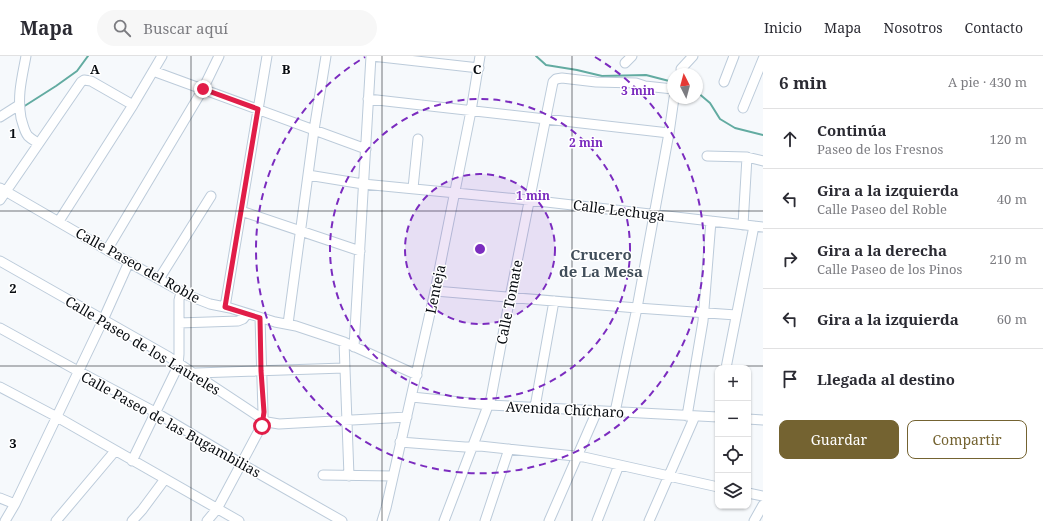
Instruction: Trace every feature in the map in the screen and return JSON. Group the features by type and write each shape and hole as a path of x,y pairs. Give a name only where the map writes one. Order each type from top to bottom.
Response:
{"street":[{"path":"26,56 19,92 20,108 26,133 38,143"},
{"path":"59,221 133,105 162,56"},
{"path":"107,250 203,89 219,56"},
{"path":"225,307 267,56"},
{"path":"288,324 314,130 326,56"},
{"path":"354,347 371,56 478,68"},
{"name":"Lenteja","path":"382,521 436,291 471,111 480,56"},
{"path":"625,63 632,56"},
{"path":"682,68 693,56"},
{"path":"724,82 734,56"},
{"path":"743,108 763,59"},
{"path":"154,71 366,149"},
{"name":"Calle Tomate","path":"444,521 489,405 553,82 556,79 562,78 596,82 636,83 645,86 667,88"},
{"path":"0,200 3,189 38,143 79,84 84,80 91,81 133,105"},
{"path":"368,99 669,133"},
{"path":"615,412 637,308 673,104"},
{"path":"0,117 20,108"},
{"path":"413,188 418,139"},
{"path":"707,156 747,156 763,161"},
{"path":"743,224 747,156"},
{"name":"Calle Lechuga","path":"308,175 364,184 529,200 743,224 758,227"},
{"name":"Calle Paseo del Roble","path":"3,189 182,292 210,304 288,324 344,342 417,375"},
{"path":"158,279 211,196"},
{"path":"241,211 360,251"},
{"path":"649,521 669,476 691,416 704,312 711,221"},
{"path":"727,365 736,315 758,227"},
{"name":"Calle Paseo de los Laureles","path":"0,261 196,373 263,420 270,423 279,424 407,417"},
{"path":"5,521 15,504 57,418 129,262"},
{"path":"436,291 736,315"},
{"path":"132,461 177,370 179,300 182,292"},
{"path":"535,407 554,301"},
{"path":"179,323 238,321 243,319 247,314"},
{"path":"206,521 217,509 262,426 260,318"},
{"name":"Calle Paseo de las Bugambilias","path":"0,328 156,412 242,464 342,521"},
{"path":"344,342 349,476"},
{"path":"196,373 344,368"},
{"path":"1,390 57,418 239,521"},
{"name":"Avenida Chícharo","path":"412,397 489,405 691,416 715,415"},
{"path":"549,521 597,411"},
{"path":"751,419 763,420"},
{"path":"400,442 465,447 473,446 577,456 715,486"},
{"path":"485,521 509,449"},
{"path":"56,521 115,451"},
{"path":"597,521 619,465"},
{"path":"323,475 393,476"},
{"path":"132,521 165,479"},
{"path":"751,494 763,496"},
{"path":"0,498 15,504"},
{"path":"754,521 763,505"}],"waterway":[{"path":"23,107 77,71 88,56"},
{"path":"536,56 546,65 602,76 646,75 667,80"},
{"path":"703,97 710,103 720,119 735,128 763,135"}],"district":[{"name":"Crucero de La Mesa","path":"601,262"}],"route":[{"path":"203,89 258,109 225,307 260,318 261,371 264,412 262,426"}]}
